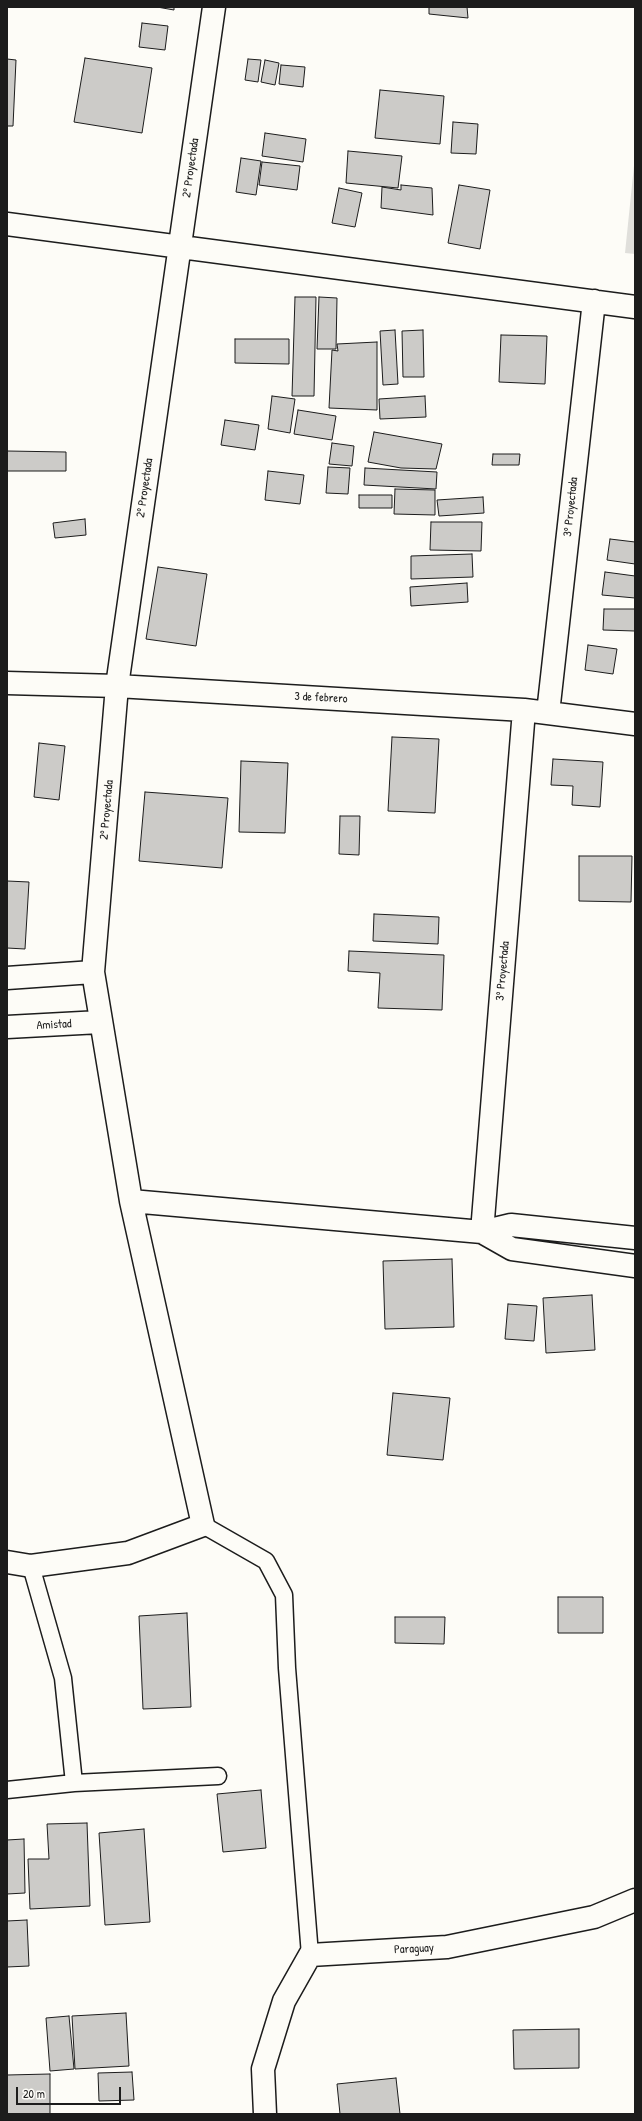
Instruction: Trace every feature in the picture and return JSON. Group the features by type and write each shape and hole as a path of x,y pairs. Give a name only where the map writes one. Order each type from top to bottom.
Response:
{"street":[{"name":"2º Proyectada","path":"203,1525 131,1201 100,1022 93,972 117,686 214,7"},
{"path":"7,224 635,307"},
{"name":"3º Proyectada","path":"548,713 594,301"},
{"name":"3 de febrero","path":"7,683 117,686 524,710 635,724"},
{"name":"3º Proyectada","path":"482,1232 524,710"},
{"path":"7,978 93,972"},
{"name":"Amistad","path":"7,1027 100,1022"},
{"path":"131,1201 482,1232 511,1225 635,1238"},
{"path":"482,1232 512,1248 635,1266"},
{"path":"7,1562 31,1566 128,1552 203,1525"},
{"name":"Paraguay","path":"310,1955 447,1947 594,1917 635,1900"},
{"path":"265,2114 263,2069 284,2001 310,1955"}],"lane":[{"path":"203,1525 266,1561 284,1595 287,1668 310,1955"},
{"path":"31,1566 63,1678 74,1783"},
{"path":"7,1790 74,1783 218,1776"}],"shaded area":[{"path":"635,156 635,254 625,253"}],"building":[{"path":"157,7 174,7 174,10"},
{"path":"429,7 467,7 468,18 429,14"},
{"path":"142,23 168,26 165,50 139,47"},
{"path":"85,58 152,68 142,133 74,122"},
{"path":"7,59 16,60 13,126 7,126"},
{"path":"248,59 261,60 258,82 245,80"},
{"path":"265,60 279,63 275,85 261,82"},
{"path":"281,65 305,67 303,87 279,84"},
{"path":"380,90 444,96 440,144 375,138"},
{"path":"453,122 478,124 476,154 451,153"},
{"path":"265,133 306,139 303,162 262,156"},
{"path":"348,151 402,156 398,188 346,183"},
{"path":"241,158 261,161 256,195 236,192"},
{"path":"262,162 300,166 297,190 259,185"},
{"path":"401,185 432,188 433,215 381,208 382,187 401,190"},
{"path":"459,185 490,190 480,249 448,243"},
{"path":"339,188 362,193 355,227 332,223"},
{"path":"295,297 316,297 314,396 292,396"},
{"path":"319,297 337,298 336,349 317,349"},
{"path":"395,330 398,384 383,385 380,331"},
{"path":"423,330 424,377 403,377 402,331"},
{"path":"501,335 547,336 545,384 499,382"},
{"path":"235,339 289,339 289,364 235,363"},
{"path":"377,342 377,410 329,408 332,350 338,351 337,344"},
{"path":"272,396 295,399 290,433 268,429"},
{"path":"425,396 426,417 380,419 379,399"},
{"path":"298,410 336,416 332,440 294,434"},
{"path":"225,420 259,425 255,450 221,445"},
{"path":"374,432 442,444 436,469 401,468 368,462"},
{"path":"332,443 354,446 352,466 329,464"},
{"path":"7,451 66,452 66,471 7,471"},
{"path":"493,454 520,454 519,465 492,465"},
{"path":"328,467 350,468 348,494 326,493"},
{"path":"365,468 437,472 436,489 364,485"},
{"path":"268,471 304,475 300,504 265,500"},
{"path":"395,489 435,490 435,515 394,514"},
{"path":"359,495 392,495 392,508 359,508"},
{"path":"483,497 484,513 439,516 437,500"},
{"path":"85,519 86,535 55,538 53,523"},
{"path":"431,522 482,522 481,551 430,550"},
{"path":"610,539 635,542 635,564 607,560"},
{"path":"472,554 473,577 411,579 411,556"},
{"path":"158,567 207,574 196,646 146,639"},
{"path":"605,572 635,576 635,598 602,595"},
{"path":"467,583 468,602 411,606 410,587"},
{"path":"604,609 635,609 635,631 603,630"},
{"path":"588,645 617,649 613,674 585,670"},
{"path":"392,737 439,739 435,813 388,811"},
{"path":"39,743 65,746 59,800 34,797"},
{"path":"553,759 603,762 600,807 572,805 573,786 551,785"},
{"path":"241,761 288,763 285,833 239,832"},
{"path":"145,792 228,798 222,868 139,861"},
{"path":"340,816 360,816 359,855 339,854"},
{"path":"579,856 632,856 631,902 579,901"},
{"path":"7,881 29,882 25,949 7,948"},
{"path":"374,914 439,917 438,944 373,941"},
{"path":"349,951 444,955 442,1010 378,1008 380,973 348,971"},
{"path":"452,1259 454,1327 385,1329 383,1261"},
{"path":"592,1295 595,1350 546,1353 543,1298"},
{"path":"508,1304 537,1306 534,1341 505,1339"},
{"path":"393,1393 450,1398 443,1460 387,1455"},
{"path":"558,1597 603,1597 603,1633 558,1633"},
{"path":"187,1613 191,1707 143,1709 139,1616"},
{"path":"395,1617 445,1617 444,1644 395,1643"},
{"path":"261,1790 266,1848 223,1852 217,1794"},
{"path":"87,1823 90,1906 30,1909 28,1859 49,1859 47,1824"},
{"path":"144,1829 150,1922 105,1925 99,1833"},
{"path":"24,1839 25,1893 7,1894 7,1840"},
{"path":"27,1920 29,1966 7,1967 7,1921"},
{"path":"126,2013 129,2066 75,2069 72,2016"},
{"path":"69,2016 74,2069 50,2071 46,2018"},
{"path":"579,2029 579,2068 514,2069 513,2030"},
{"path":"132,2072 134,2100 99,2101 98,2073"},
{"path":"50,2074 50,2114 7,2114 7,2075"},
{"path":"396,2078 400,2114 340,2114 337,2084"}]}
